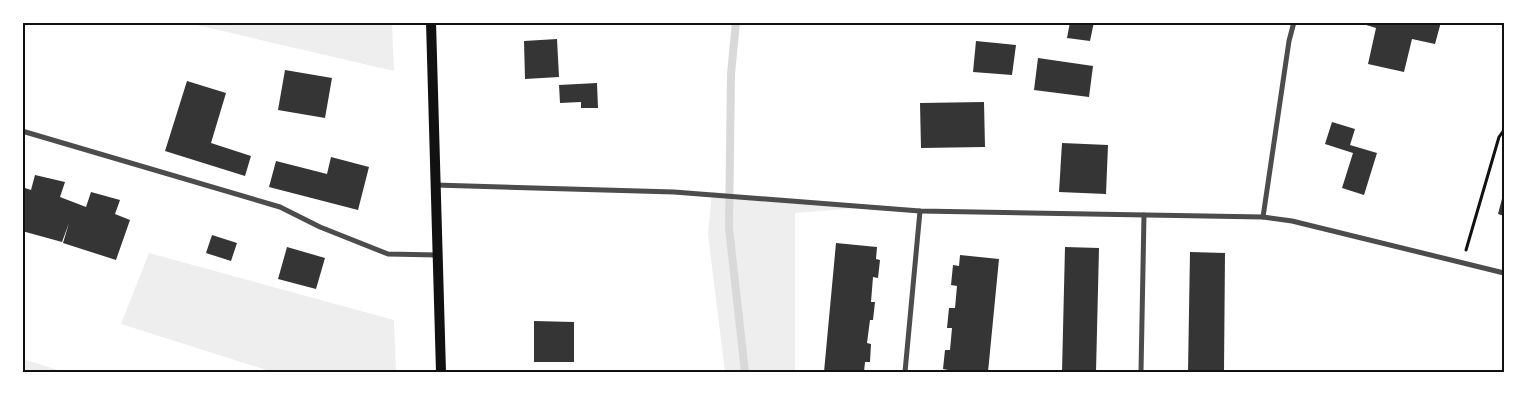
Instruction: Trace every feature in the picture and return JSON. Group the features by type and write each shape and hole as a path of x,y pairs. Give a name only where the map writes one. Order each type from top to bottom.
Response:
{"main road":[{"path":"431,22 441,372"}],"street":[{"path":"1263,217 1289,41 1294,22"},
{"path":"22,131 280,208 320,227 388,254 437,255"},
{"path":"435,185 706,194 920,211 1263,217 1292,221 1504,273"},
{"path":"905,372 920,211"},
{"path":"1141,372 1144,215"}],"path":[{"path":"1462,262 1499,137 1504,130"}],"shaded area":[{"path":"188,23 392,23 394,71"},
{"path":"712,192 884,206 795,213 795,372 725,372 708,234"},
{"path":"149,253 394,320 396,372 273,372 121,324"},
{"path":"23,359 64,372 23,372"}],"building":[{"path":"1070,22 1094,22 1090,41 1067,38"},
{"path":"1363,22 1441,22 1435,44 1412,39 1404,72 1368,64 1376,28 1363,24"},
{"path":"557,39 559,77 525,79 524,41"},
{"path":"976,41 1016,45 1012,75 973,72"},
{"path":"1038,58 1093,66 1089,97 1034,90"},
{"path":"285,70 332,78 325,118 278,110"},
{"path":"187,81 226,93 211,143 251,156 245,176 165,151"},
{"path":"597,83 598,108 581,108 581,102 560,103 559,85"},
{"path":"984,102 985,147 921,148 920,103"},
{"path":"1332,122 1355,129 1350,145 1377,153 1364,195 1342,188 1353,153 1325,144"},
{"path":"1062,143 1108,145 1106,194 1059,192"},
{"path":"331,157 369,167 358,210 269,187 276,161 327,174"},
{"path":"35,175 65,182 60,197 86,207 91,192 120,200 115,214 130,220 116,260 63,243 69,223 62,242 22,231 22,187 31,190"},
{"path":"1504,191 1504,216 1498,214"},
{"path":"212,235 237,243 231,261 206,253"},
{"path":"836,243 877,247 876,259 880,260 878,278 873,277 871,302 875,302 867,343 871,344 870,362 865,362 864,372 824,372"},
{"path":"287,247 325,258 316,289 278,279"},
{"path":"1065,247 1099,248 1096,372 1062,372"},
{"path":"1190,252 1225,253 1224,372 1188,372"},
{"path":"960,255 999,259 988,372 948,372 948,370 943,369 945,350 950,350 952,328 947,328 949,308 955,308 957,286 951,285 953,265 959,266"},
{"path":"534,321 574,322 574,362 534,362"}],"waterway":[{"path":"736,22 731,74 729,228 745,372"}]}
